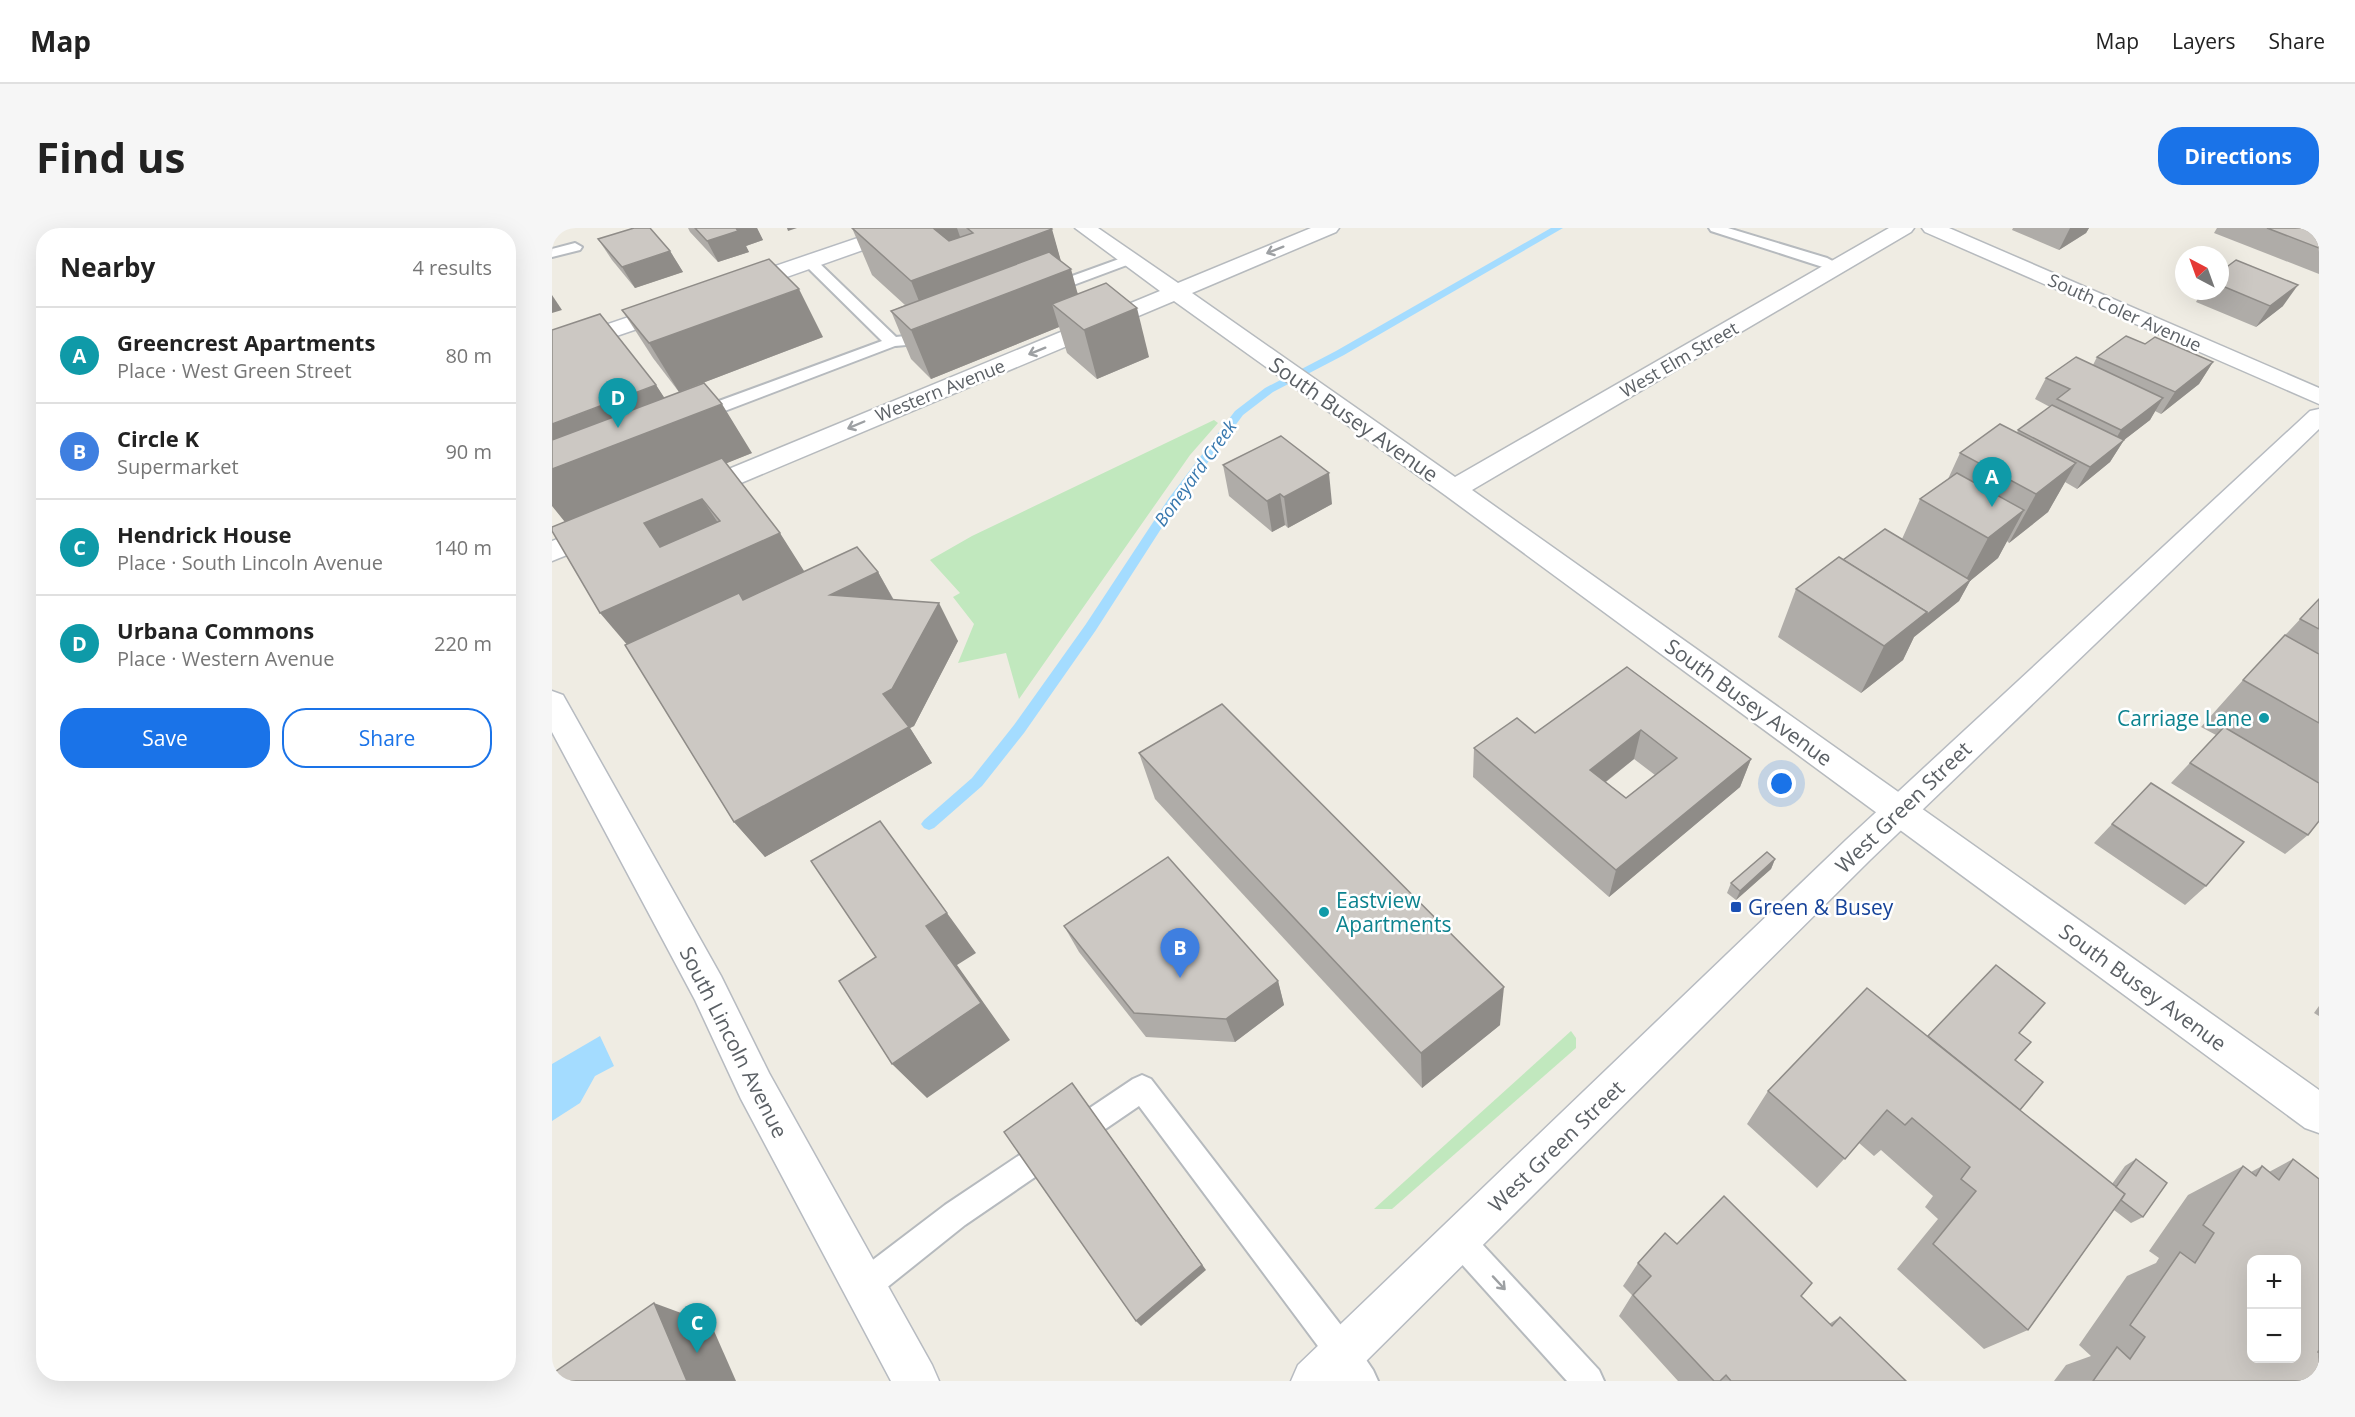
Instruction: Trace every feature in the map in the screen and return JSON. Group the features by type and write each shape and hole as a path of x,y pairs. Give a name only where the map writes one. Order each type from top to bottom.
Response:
{"street":[{"path":"715,295 908,228"},
{"name":"South Busey Avenue","path":"1085,228 1454,489 2319,1114"},
{"name":"Western Avenue","path":"670,503 1178,293 1329,228"},
{"name":"West Elm Street","path":"1454,489 1904,228"},
{"name":"South Coler Avenue","path":"1932,228 2319,397"},
{"path":"552,351 694,302"},
{"name":"West Green Street","path":"1314,1381 1353,1367 1459,1240 1898,812 2319,416"},
{"path":"552,552 627,521"},
{"name":"South Lincoln Avenue","path":"552,703 708,988 755,1086 916,1381"}],"lane":[{"path":"1716,228 1754,243 1790,251 1837,267"},
{"path":"552,253 575,247"},
{"path":"1036,294 1130,259"},
{"path":"810,262 892,342"},
{"path":"679,422 892,342 917,339 949,327"},
{"path":"864,1286 955,1215 1142,1088 1353,1367"},
{"path":"1459,1240 1588,1381"}],"green space":[{"path":"1214,420 1218,423 1190,455 1019,699 1006,653 958,663 974,624 953,597 960,593 930,560 972,536"},
{"path":"1571,1031 1576,1038 1576,1048 1392,1209 1374,1209"}],"water":[{"path":"600,1036 614,1066 595,1076 580,1103 552,1121 552,1064"}],"building":[{"path":"634,228 650,228 670,251 622,267 598,239"},
{"path":"695,228 736,228 738,231 707,241"},
{"path":"852,228 933,228 949,241 973,233 967,228 1052,229 911,281"},
{"path":"2267,228 2319,228 2319,248"},
{"path":"1049,252 1071,269 911,330 891,311"},
{"path":"769,259 799,289 649,343 622,310"},
{"path":"2236,260 2298,285 2270,306 2229,289 2229,265"},
{"path":"1106,283 1137,308 1084,330 1052,304"},
{"path":"600,314 656,385 552,424 552,330"},
{"path":"2126,336 2145,344 2155,337 2213,362 2175,392 2097,357"},
{"path":"2076,357 2163,398 2121,430 2057,399 2070,389 2046,378"},
{"path":"704,383 722,404 552,469 552,440"},
{"path":"2052,405 2124,440 2090,467 2018,430"},
{"path":"2000,424 2076,463 2036,494 1960,453"},
{"path":"1281,436 1329,473 1284,497 1280,494 1267,501 1223,465"},
{"path":"722,458 780,533 600,613 552,531 552,527","holes":["702,499 720,521 660,547 644,523"]},
{"path":"1957,473 2024,510 1988,538 1920,499"},
{"path":"1885,529 1970,580 1925,616 1927,612 1843,560"},
{"path":"857,547 878,572 830,595 939,603 892,689 883,694 909,727 734,822 625,645 739,593 743,600"},
{"path":"1839,557 1927,612 1884,646 1796,589"},
{"path":"2319,599 2319,629 2300,619"},
{"path":"2285,635 2319,654 2319,723 2243,680"},
{"path":"1627,667 1751,759 1616,870 1474,748 1517,718 1535,733","holes":["1641,730 1677,758 1626,798 1590,770"]},
{"name":"Eastview Apartments","path":"1222,704 1504,987 1421,1053 1139,753"},
{"path":"2224,727 2319,783 2319,821 2308,835 2190,763"},
{"path":"2151,783 2244,842 2206,886 2112,824"},
{"path":"880,821 947,913 926,926 981,1003 892,1064 839,981 876,957 811,861"},
{"path":"1767,852 1775,859 1740,891 1731,883"},
{"path":"1168,857 1278,981 1226,1019 1134,1013 1064,926"},
{"path":"1996,965 2045,1003 2019,1033 2031,1042 2015,1060 2043,1082 2020,1110 1928,1036"},
{"path":"1867,988 2125,1194 2028,1330 1933,1244 1976,1191 1961,1179 1970,1167 1912,1118 1905,1125 1887,1110 1845,1159 1768,1091"},
{"path":"1072,1083 1202,1265 1136,1321 1004,1132"},
{"path":"2136,1159 2167,1183 2143,1217 2121,1200 2125,1194 2116,1187"},
{"path":"2293,1159 2319,1179 2319,1381 2093,1381 2117,1347 2130,1359 2145,1337 2130,1325 2180,1252 2195,1263 2214,1233 2203,1225 2243,1166 2256,1176 2262,1166 2279,1180"},
{"path":"1724,1196 1812,1283 1801,1296 1832,1326 1840,1317 1906,1381 1731,1381 1726,1375 1720,1381 1714,1381 1633,1295 1651,1276 1638,1263 1665,1233 1677,1244"},
{"path":"654,1303 687,1381 552,1381 552,1374"}],"waterway":[{"name":"Boneyard Creek","path":"929,824 977,782 1019,729 1091,627 1173,501 1239,413 1269,390 1340,353 1558,228"}],"place":[{"name":"Urbana Commons","path":"618,428"},
{"name":"Greencrest Apartments","path":"1992,507"},
{"name":"Carriage Lane","path":"2264,718"},
{"name":"Green & Busey","path":"1736,907"},
{"name":"Eastview Apartments","path":"1324,912"},
{"name":"Circle K","path":"1180,978"},
{"name":"Hendrick House","path":"697,1353"}]}
